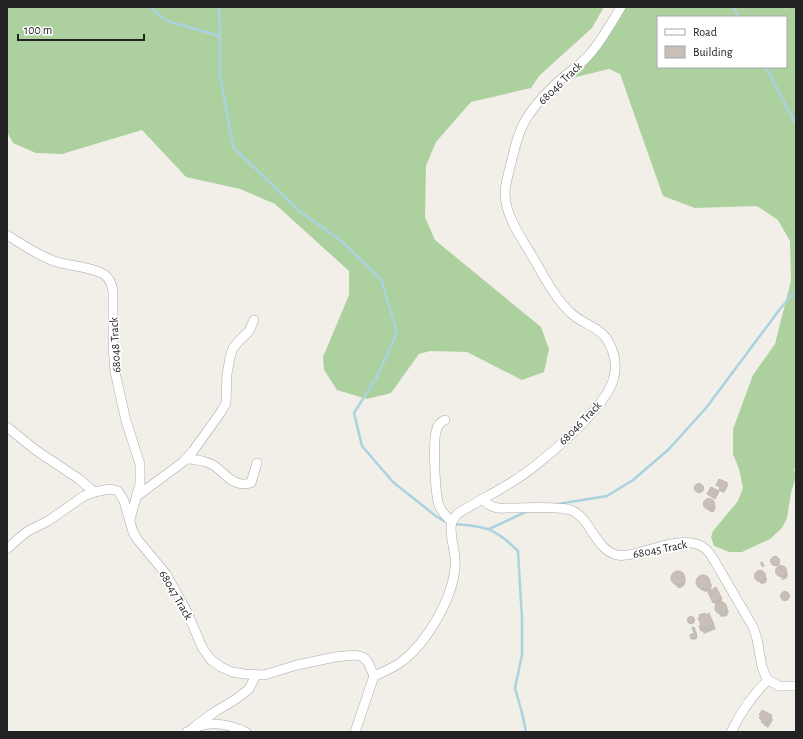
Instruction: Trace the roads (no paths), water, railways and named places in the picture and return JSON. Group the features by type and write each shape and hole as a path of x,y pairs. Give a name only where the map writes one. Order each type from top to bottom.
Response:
{"street":[{"name":"68046 Track","path":"452,522 457,514 513,482 577,429 599,405 610,389 614,377 615,363 613,351 608,340 601,333 573,315 561,303 518,231 509,212 505,193 516,142 524,123 546,94 588,56 602,38 621,7"},
{"name":"68048 Track","path":"7,235 46,258 97,271 105,274 109,280 113,291 113,346 115,372 126,421 140,464 140,484 138,496 130,519"},
{"path":"138,496 185,460 222,412 226,403 227,374 233,348 249,331 254,320"},
{"path":"355,732 374,676 394,666 407,657 417,646 436,620 451,586 456,554 452,536 452,522 441,510 436,496 436,432 441,422 444,420"},
{"path":"7,427 37,451 79,479 94,492 84,496 48,521 28,531 7,549"},
{"path":"185,460 195,460 210,464 232,481 247,484 252,480 257,463"},
{"name":"68047 Track","path":"94,492 110,489 118,491 124,501 131,526 137,539 166,574 187,612 202,647 211,660 221,667 232,672 256,676 297,665 335,657 355,655 364,657 368,662 374,676"},
{"name":"68045 Track","path":"482,499 496,508 544,507 566,509 574,512 586,523 593,535 604,548 618,556 686,542 691,542 701,546 714,560 753,626 762,667 768,680"},
{"path":"191,730 249,689 256,676"},
{"path":"731,732 744,708 756,692 768,680 778,686 796,686"},
{"path":"191,730 210,724 222,724 238,728 246,732"}],"waterway":[{"path":"150,7 167,21 220,36"},
{"path":"219,7 220,74 233,147 299,211 339,239 381,279 397,332 378,375 354,413 362,446 393,482 437,517 446,522"},
{"path":"733,7 738,16"},
{"path":"767,68 796,125"},
{"path":"558,504 607,496 633,480 668,450 706,408 796,290"},
{"path":"489,529 528,511"},
{"path":"453,524 482,527 503,537 518,551 522,619 522,655 515,688 526,732"}]}
